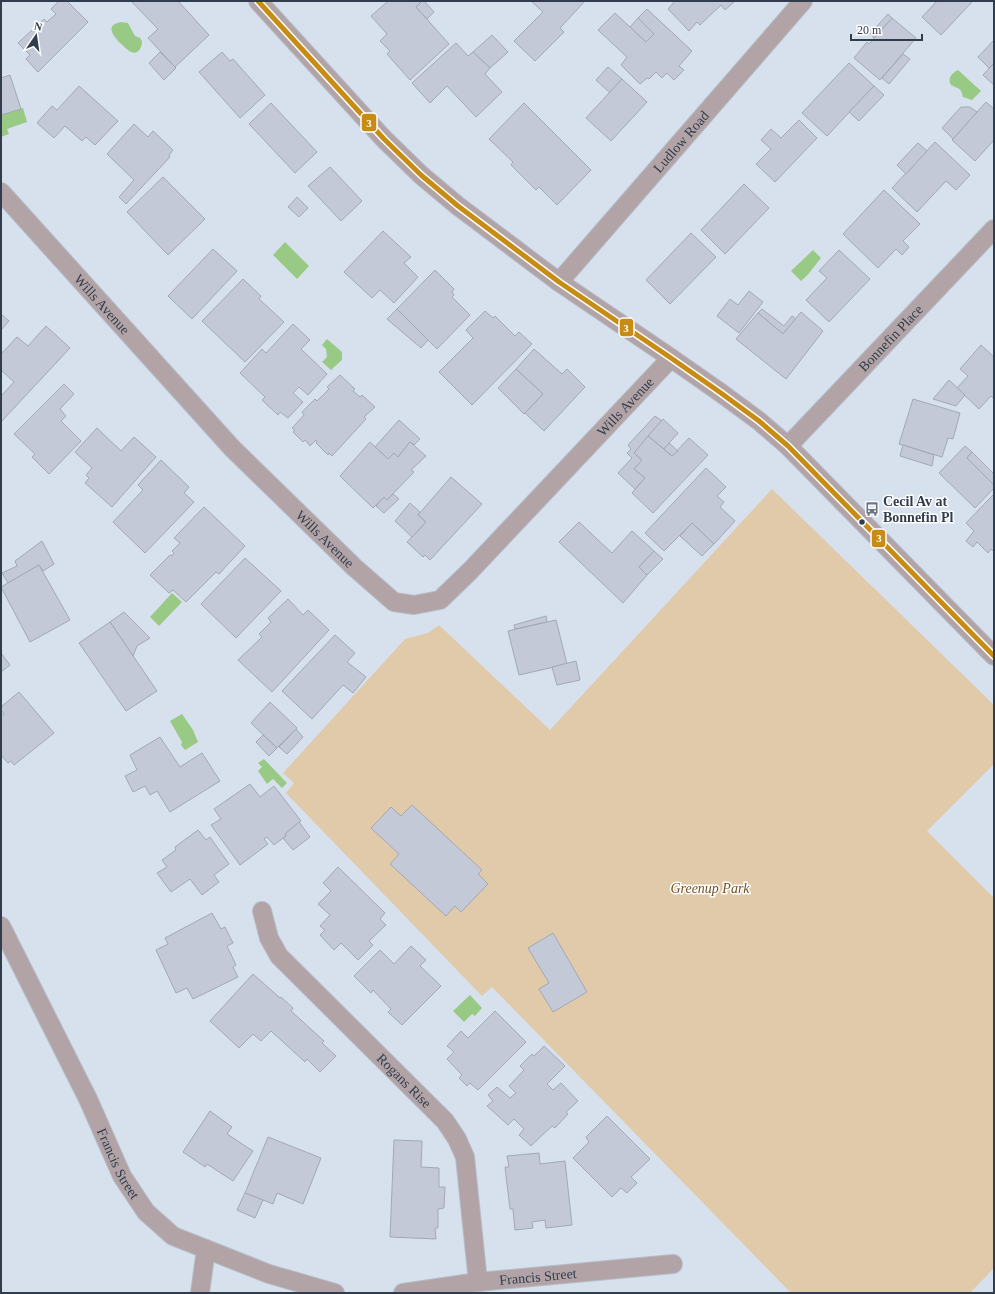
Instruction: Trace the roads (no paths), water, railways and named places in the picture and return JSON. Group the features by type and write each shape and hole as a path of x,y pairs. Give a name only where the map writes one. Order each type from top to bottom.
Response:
{"street":[{"path":"258,1 384,140 421,174 458,206 559,282 671,358 758,421 788,446 994,656"},
{"name":"Ludlow Road","path":"559,282 803,1"},
{"name":"Wills Avenue","path":"1,192 232,448 354,567 394,602 414,605 440,600 470,571 671,358"},
{"name":"Bonnefin Place","path":"788,446 994,229"},
{"name":"Rogans Rise","path":"262,911 269,938 279,956 445,1121 457,1139 465,1157 478,1282"},
{"name":"Francis Street","path":"1,926 88,1099 122,1176 146,1212 173,1236 269,1274 335,1293"},
{"path":"200,1293 206,1249"},
{"name":"Francis Street","path":"403,1293 478,1282 673,1264"}],"place":[{"name":"Cecil Av at Bonnefin Pl","path":"872,509"}],"park label":[{"name":"Greenup Park","path":"710,888"}]}
